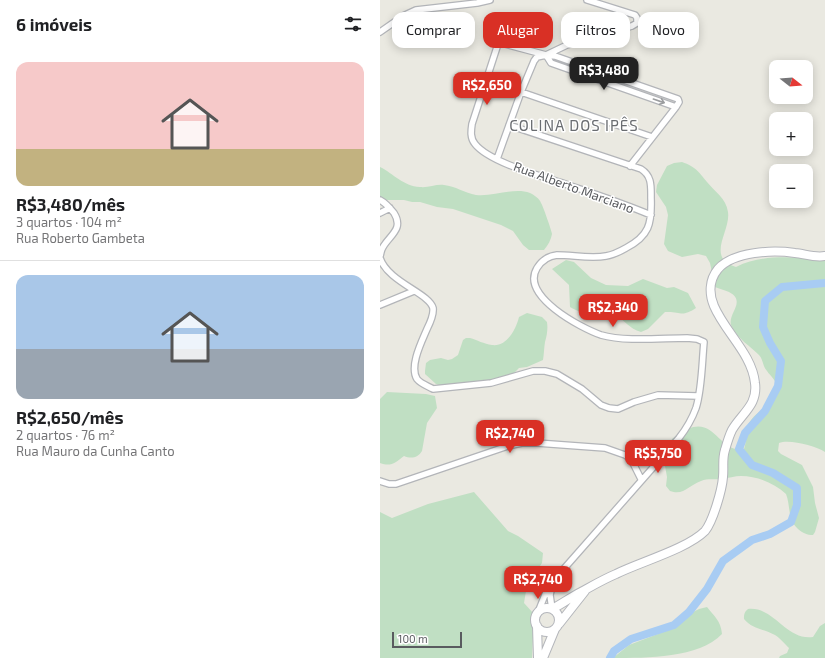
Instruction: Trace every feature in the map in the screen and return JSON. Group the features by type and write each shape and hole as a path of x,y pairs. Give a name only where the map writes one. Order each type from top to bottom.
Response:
{"street":[{"path":"380,32 403,16 416,10 478,3 490,0"},
{"path":"497,159 521,92 537,57 546,55 567,45 632,26 637,22 635,15 587,0"},
{"name":"Rua Alberto Marciano","path":"546,55 502,43 497,45 471,132 476,145 497,159 652,215"},
{"path":"546,55 551,63 676,107 630,166"},
{"path":"521,92 652,137"},
{"path":"510,125 630,166 647,173 650,179 652,215 648,230 642,238 616,253 605,256 550,256 544,260 535,272 534,279 547,302 555,310 579,325 614,338 698,338 704,342 696,408 690,423 679,438 641,479 548,587 536,620 538,658"},
{"path":"380,200 390,208 396,218 397,226 394,234 382,248 380,257 382,264 391,275 429,302 433,308 432,319 416,356 415,369 417,379 425,385 433,389 491,383 533,371 545,371 557,374 582,389 601,405 609,408 618,409 634,402 658,395 698,396"},
{"path":"380,213 390,208"},
{"path":"537,615 542,609 552,609 616,574 687,543 699,536 706,529 715,510 723,476 723,456 732,431 755,398 755,382 751,367 714,306 710,288 712,280 718,269 729,260 740,257 770,251 795,253 815,257 825,256"},
{"path":"380,305 414,291"},
{"path":"382,481 389,484 396,484 508,446 522,443 605,448 625,455 631,459 641,479"},
{"path":"543,658 559,618 557,613 552,609 550,595 554,580"},
{"path":"537,626 546,632 556,628 585,590"}],"green space":[{"path":"682,162 696,170 720,196 727,207 728,219 721,251 722,257 727,263 736,267 758,260 780,257 825,259 825,452 809,445 789,442 779,443 778,451 802,465 813,487 819,518 813,535 803,533 792,521 786,494 776,487 759,479 741,476 704,480 679,492 670,491 666,486 667,477 665,466 672,439 688,429 697,427 705,428 729,446 736,449 744,449 747,427 755,416 774,400 777,389 775,381 766,369 760,357 741,339 732,327 731,318 736,300 729,292 715,287 710,263 706,256 698,254 682,257 668,251 664,244 668,215 666,207 656,192 657,185 667,166"},
{"path":"380,167 404,182 414,186 423,187 444,185 476,195 489,195 517,191 530,193 538,199 542,205 552,232 550,240 544,250 529,250 523,245 513,231 501,225 453,209 437,207 420,202 380,200"},
{"path":"566,260 574,262 591,278 606,285 628,286 643,279 667,288 674,287 688,293 696,308 687,313 665,312 648,329 641,332 633,329 612,314 590,314 578,311 570,307 569,285 552,269"},
{"path":"527,313 542,317 547,322 543,360 527,367 519,368 512,375 499,379 446,388 436,384 425,374 426,363 430,360 441,358 448,360 452,359 458,355 463,340 466,338 492,345 502,343 513,332 519,317"},
{"path":"387,392 426,394 435,396 437,408 427,423 422,451 414,457 404,456 387,465 380,463 380,399"},
{"path":"474,492 508,531 543,553 542,563 527,585 524,603 534,614 532,658 380,658 380,512 392,518 428,504"},
{"path":"707,607 717,619 722,634 712,642 700,648 672,655 641,658 613,658 629,645 658,634 685,616"},
{"path":"748,609 765,613 795,634 804,637 813,637 820,626 825,623 825,658 779,658 787,653 789,648 775,635 754,627 747,622 744,619 744,616"}],"waterway":[{"path":"610,658 614,651 631,639 674,625 689,612 707,589 723,561 752,540 770,534 791,522 797,505 797,488 773,473 752,465 739,449 745,433 765,411 778,386 781,361 770,343 763,327 765,301 782,287 825,283"}],"district":[{"name":"COLINA DOS IPÊS","path":"574,126"}]}
